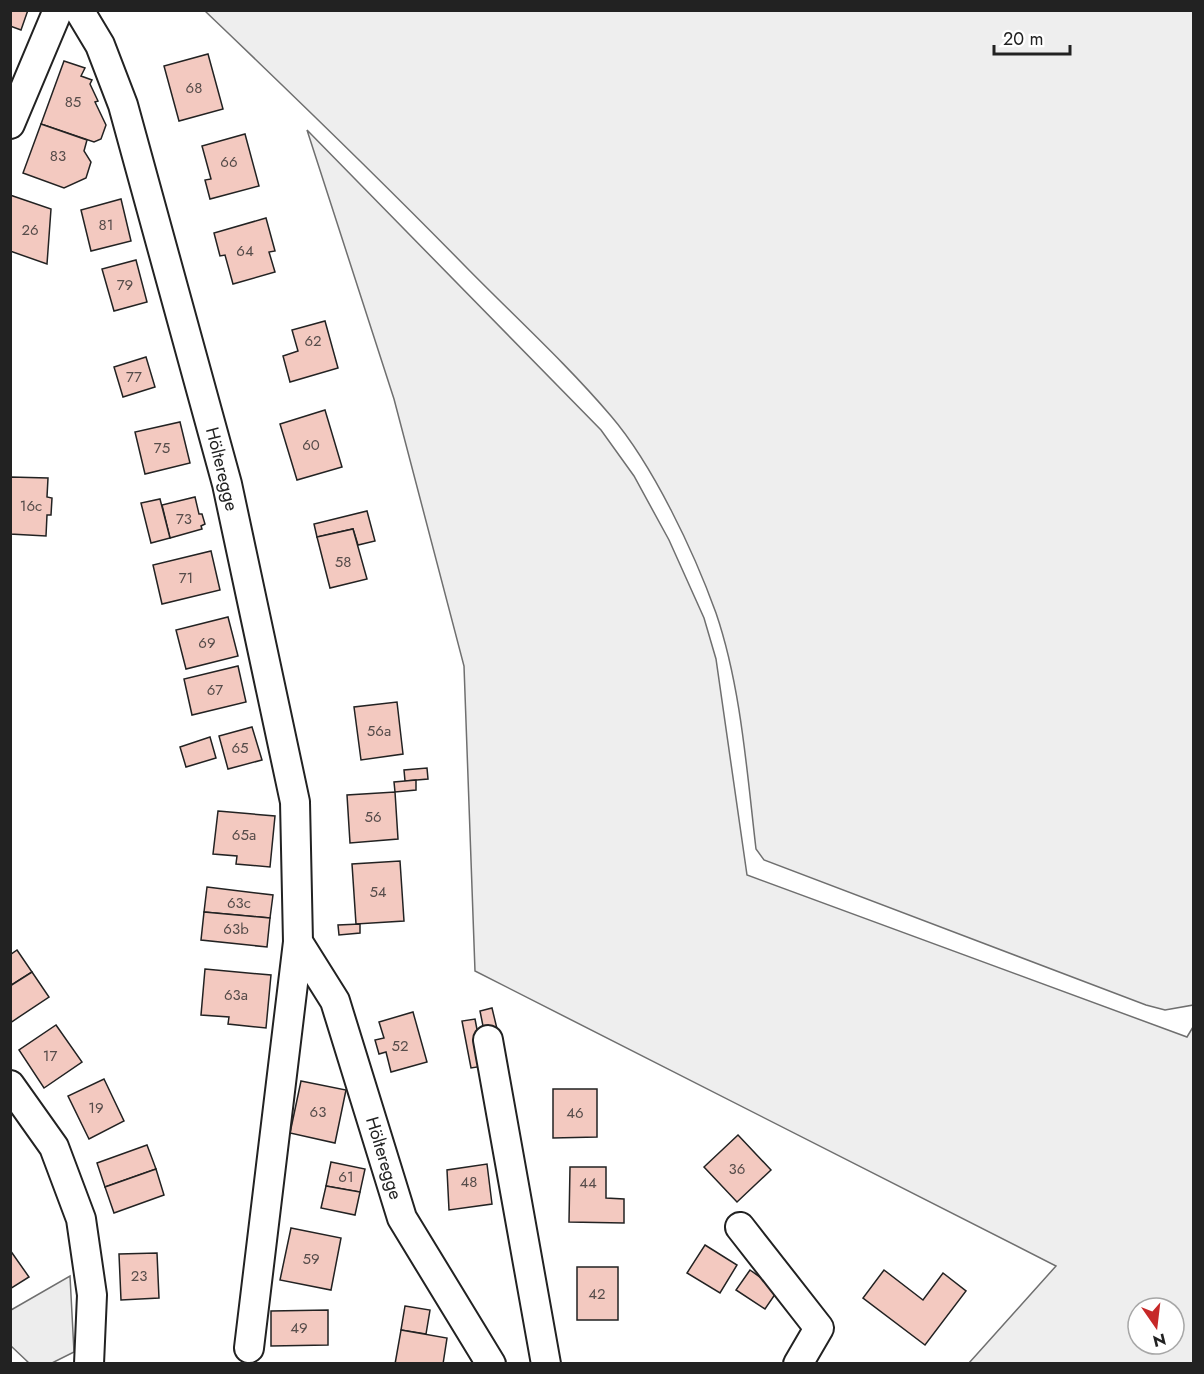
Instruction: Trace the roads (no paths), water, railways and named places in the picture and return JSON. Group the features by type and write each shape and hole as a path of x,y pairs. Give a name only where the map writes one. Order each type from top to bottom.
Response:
{"street":[{"path":"10,123 58,10"},
{"name":"Hölteregge","path":"79,10 100,45 123,105 227,484 295,802 298,942 249,1348"},
{"name":"Hölteregge","path":"298,942 335,1001 402,1218 491,1364"},
{"path":"488,1040 546,1364"},
{"path":"10,1085 54,1147 81,1220 92,1295 89,1364"},
{"path":"740,1227 819,1328 798,1364"}]}
